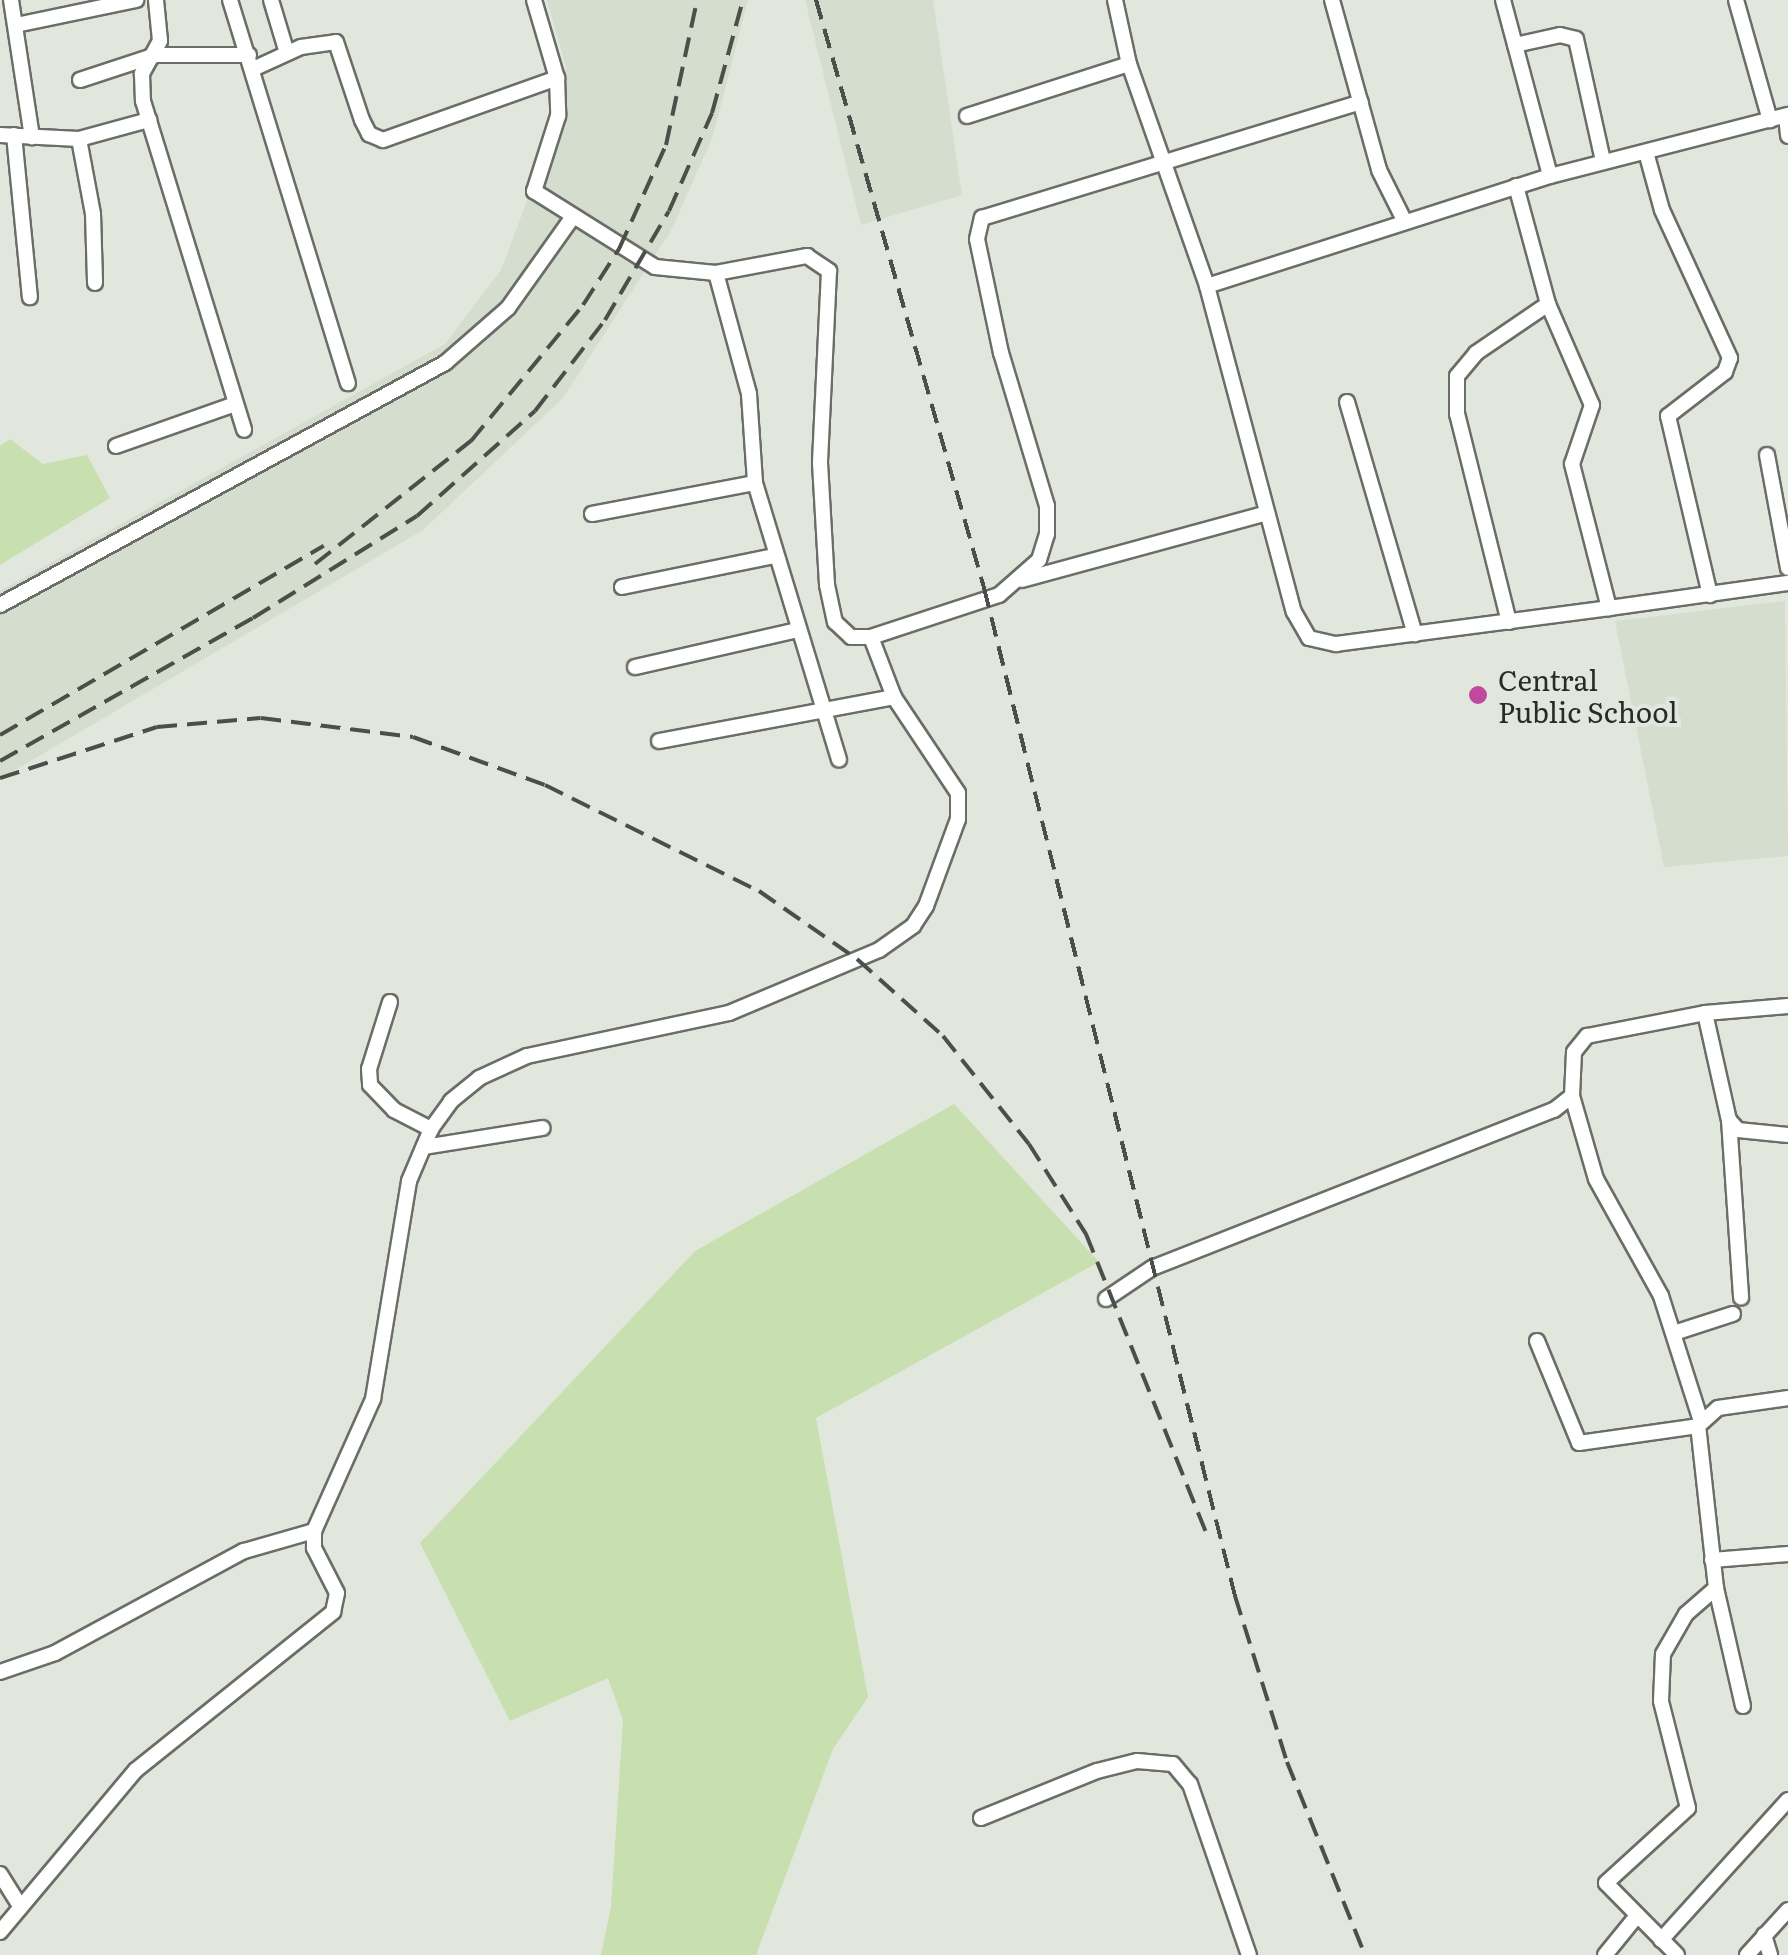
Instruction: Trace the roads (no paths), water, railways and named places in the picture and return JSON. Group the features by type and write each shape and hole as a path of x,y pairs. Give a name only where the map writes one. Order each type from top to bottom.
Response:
{"street":[{"path":"11,0 32,137"},
{"path":"16,25 136,0"},
{"path":"156,0 156,55 142,74 149,120 244,430"},
{"path":"230,0 348,383"},
{"path":"271,0 287,53"},
{"path":"534,0 556,78 558,116 534,192 640,262 683,274 716,274 790,256 820,260 828,271 820,463 834,622 851,637 871,637 988,601 1018,582 1039,560 1047,506 1001,353 978,226 1007,206 1361,102"},
{"path":"1115,0 1129,64 1206,286 1294,612 1308,638 1336,644 1788,583"},
{"path":"1332,0 1379,170 1403,218"},
{"path":"1503,0 1550,176"},
{"path":"1736,0 1770,120"},
{"path":"1515,45 1576,39 1603,161"},
{"path":"80,80 156,55 251,62 336,42 362,120 369,134 384,140 556,78"},
{"path":"967,116 1129,64"},
{"path":"30,297 7,135 79,139 149,120"},
{"path":"1206,286 1403,218 1603,161 1770,120 1787,123"},
{"path":"79,139 93,214 96,283"},
{"path":"1646,152 1696,292 1730,358 1725,372 1668,416 1710,594"},
{"path":"1516,186 1548,304 1592,405 1572,464 1609,608"},
{"path":"0,605 446,363 508,308 572,218"},
{"path":"716,274 749,394 755,483 839,760"},
{"path":"1509,622 1456,388 1462,366 1476,353 1548,304"},
{"path":"1347,402 1415,634"},
{"path":"116,446 235,404"},
{"path":"1766,455 1788,568"},
{"path":"592,514 755,483"},
{"path":"1018,582 1267,513"},
{"path":"622,588 775,556"},
{"path":"635,668 798,630"},
{"path":"0,1932 136,1770 328,1620 337,1594 314,1548 314,1531 373,1398 409,1181 431,1129 479,1078 527,1056 730,1012 900,938 926,906 960,806 950,776 894,697 871,637"},
{"path":"659,741 894,697"},
{"path":"390,1002 369,1069 370,1085 394,1110 431,1129"},
{"path":"1743,1706 1716,1588 1699,1422 1674,1333 1646,1263 1596,1180 1572,1096 1574,1052 1587,1036 1704,1013 1788,1006"},
{"path":"1704,1013 1729,1120 1742,1298"},
{"path":"1106,1299 1152,1268 1554,1110 1572,1096"},
{"path":"1729,1120 1738,1130 1788,1135"},
{"path":"424,1147 542,1128"},
{"path":"1674,1333 1733,1314"},
{"path":"1537,1342 1578,1443 1699,1422 1718,1408 1788,1398"},
{"path":"0,1672 55,1653 244,1551 314,1531"},
{"path":"1712,1560 1788,1554"},
{"path":"1677,1955 1611,1894 1606,1878 1688,1808 1661,1702 1663,1654 1686,1614 1716,1588"},
{"path":"981,1818 1097,1771 1137,1762 1172,1764 1190,1784 1249,1955"},
{"path":"1661,1940 1788,1800"},
{"path":"0,1874 21,1907"},
{"path":"1747,1955 1788,1910"},
{"path":"1604,1955 1636,1917"},
{"path":"1764,1935 1770,1955"}],"railway":[{"path":"315,564 471,441 583,305 619,249 666,145 697,0"},
{"path":"0,761 253,618 417,516 535,411 605,320 669,211 712,113 743,0"},
{"path":"816,0 984,588 1235,1596 1287,1762 1365,1955"},
{"path":"0,735 324,546"},
{"path":"0,778 157,727 261,718 413,737 545,785 759,891 857,959 943,1036 1029,1144 1086,1234 1207,1535"}],"place":[{"name":"Central Public School","path":"1478,695"}]}
